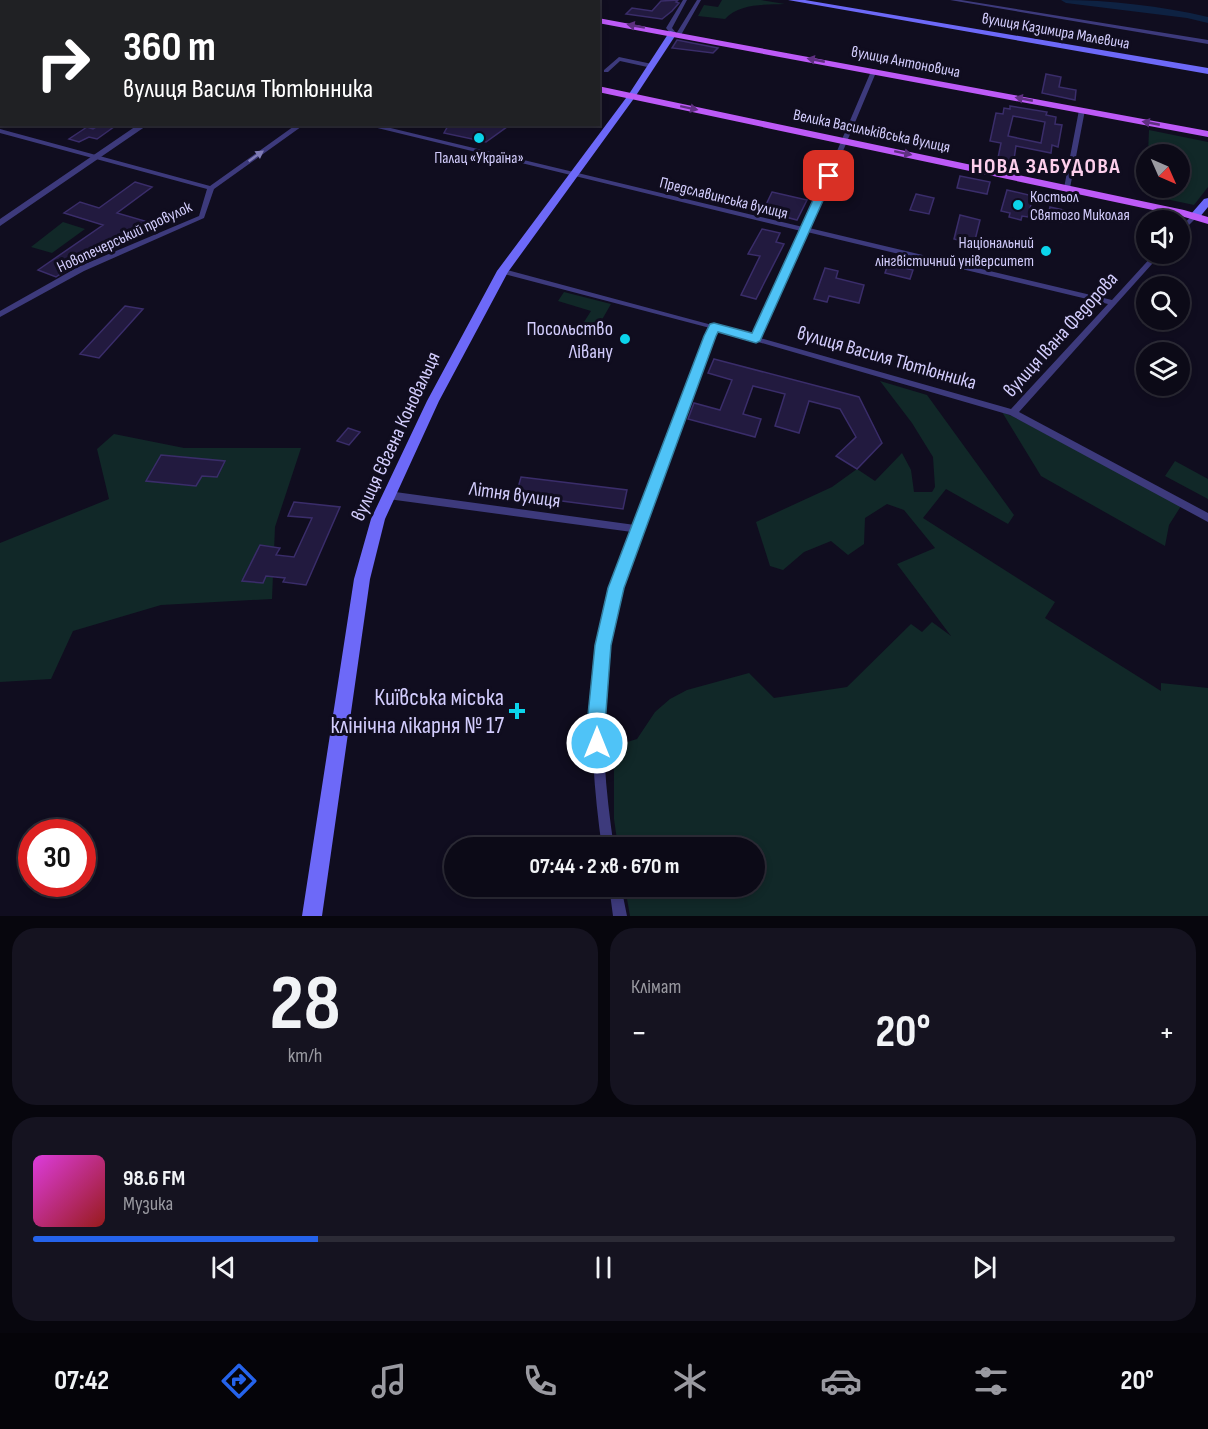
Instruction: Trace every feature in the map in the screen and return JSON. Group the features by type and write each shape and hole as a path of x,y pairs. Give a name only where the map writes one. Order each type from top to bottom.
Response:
{"main road":[{"name":"вулиця Казимира Малевича","path":"792,0 1208,71"},
{"name":"вулиця Антоновича","path":"600,20 1208,134"},
{"name":"вулиця Євгена Коновальця","path":"312,916 362,579 372,537 388,495 433,401 503,271 676,34"},
{"name":"Велика Васильківська вулиця","path":"600,88 841,150 1067,188 1208,221"},
{"path":"1194,216 1208,201"}],"street":[{"path":"685,0 669,28 676,34 699,0"},
{"path":"952,0 1208,42"},
{"path":"606,71 620,59 652,66"},
{"path":"756,338 841,150 874,70"},
{"path":"1067,188 1082,110"},
{"path":"0,223 142,126"},
{"name":"Новопечерський провулок","path":"0,314 81,269 202,217 210,188 299,126"},
{"name":"Предславинська вулиця","path":"372,126 1113,303"},
{"path":"0,131 210,188"},
{"path":"1190,220 1194,216"},
{"name":"вулиця Івана Федорова","path":"1013,413 1149,264"},
{"name":"вулиця Василя Тютюнника","path":"503,271 756,338 1013,413 1208,518"},
{"path":"607,837 600,799 596,725 602,656 616,588 714,327"},
{"name":"Літня вулиця","path":"388,495 638,530"},
{"path":"617,897 620,916"}],"green space":[{"path":"722,0 761,0 785,4 745,7 725,19 698,16 704,5 718,7"},
{"path":"1149,130 1208,142 1208,187 1194,205 1161,198 1190,198 1190,144 1148,144"},
{"path":"63,222 85,229 52,253 31,247"},
{"path":"564,292 611,304 592,337 579,330 591,311 558,301"},
{"path":"880,381 927,395 1014,515 1008,524 946,489 923,518 1055,602 1045,618 1161,691 1161,683 1208,688 1208,916 630,916 627,897 765,897 765,837 617,837 614,819 614,746 637,739 655,712 670,699 687,690 749,673 774,698 847,687 911,624 922,632 932,622 951,636 897,564 935,548 904,510 887,504 865,518 864,544 848,555 831,541 804,552 783,570 770,566 756,522 832,487 857,469 875,481 902,453 911,470 914,492 932,492 935,487 933,457 912,423"},
{"path":"1002,412 1181,506 1169,525 1165,546 1041,476"},
{"path":"114,434 184,448 301,448 275,527 272,599 161,605 73,631 51,679 0,682 0,543 109,499 97,449"},
{"path":"1175,461 1208,479 1208,499 1165,476"}],"building":[{"path":"678,0 676,2 679,3 662,19 626,14 632,8 652,11 661,1"},
{"path":"677,40 718,48 713,53 672,48"},
{"path":"1046,74 1061,77 1059,87 1076,90 1075,100 1042,93"},
{"path":"1010,106 1047,112 1046,115 1056,117 1055,124 1062,125 1058,147 1052,145 1051,153 1016,146 1013,166 997,163 1001,143 990,141 996,113 1003,114 1004,108 1010,109","holes":["1013,116 1045,122 1041,143 1008,136"]},
{"path":"98,126 115,126 97,139 89,137 79,142 69,139 87,127 93,129"},
{"name":"Палац «Україна»","path":"448,126 508,126 486,142 444,133"},
{"path":"960,176 990,182 987,194 957,188"},
{"path":"135,182 152,187 117,213 155,224 134,240 117,235 56,277 38,270 103,225 64,213 80,202 99,208"},
{"name":"Костьол Святого Миколая","path":"1007,190 1033,196 1028,217 1022,216 1021,220 1009,217 1010,213 1001,211"},
{"path":"772,192 807,200 797,220 763,211"},
{"path":"916,194 934,198 929,214 910,210"},
{"path":"1050,207 1064,210 1061,222 1047,219"},
{"path":"960,215 980,220 974,244 954,239"},
{"path":"762,229 780,233 776,242 784,244 756,299 741,295 760,256 748,254"},
{"path":"888,264 913,270 910,279 885,273"},
{"path":"825,268 838,271 836,278 864,285 859,303 829,296 827,302 814,299"},
{"path":"125,306 143,309 99,358 80,354"},
{"path":"714,359 859,397 882,443 857,469 836,456 856,437 840,409 809,401 799,433 775,426 785,394 753,386 743,414 761,419 755,437 688,419 694,403 720,410 732,380 708,373"},
{"path":"348,428 360,432 349,445 337,441"},
{"path":"161,455 225,461 217,477 202,476 196,486 146,481"},
{"path":"521,477 627,490 623,509 516,495"},
{"path":"294,502 340,507 306,585 283,582 285,578 266,576 263,583 242,581 260,545 280,548 276,555 294,557 312,518 288,516"}],"waterway":[{"path":"1066,0 1187,15 1208,20"}],"place":[{"name":"Палац «Україна»","path":"479,138"},
{"name":"Костьол Святого Миколая","path":"1018,205"},
{"name":"Національний лінгвістичний університет","path":"1046,251"},
{"name":"Посольство Лівану","path":"625,339"},
{"name":"Київська міська клінічна лікарня № 17","path":"517,711"}],"district":[{"name":"НОВА ЗАБУДОВА","path":"1046,165"}],"route":[{"path":"597,743 596,725 603,645 616,588 710,336 714,327 756,338 829,176"}]}
